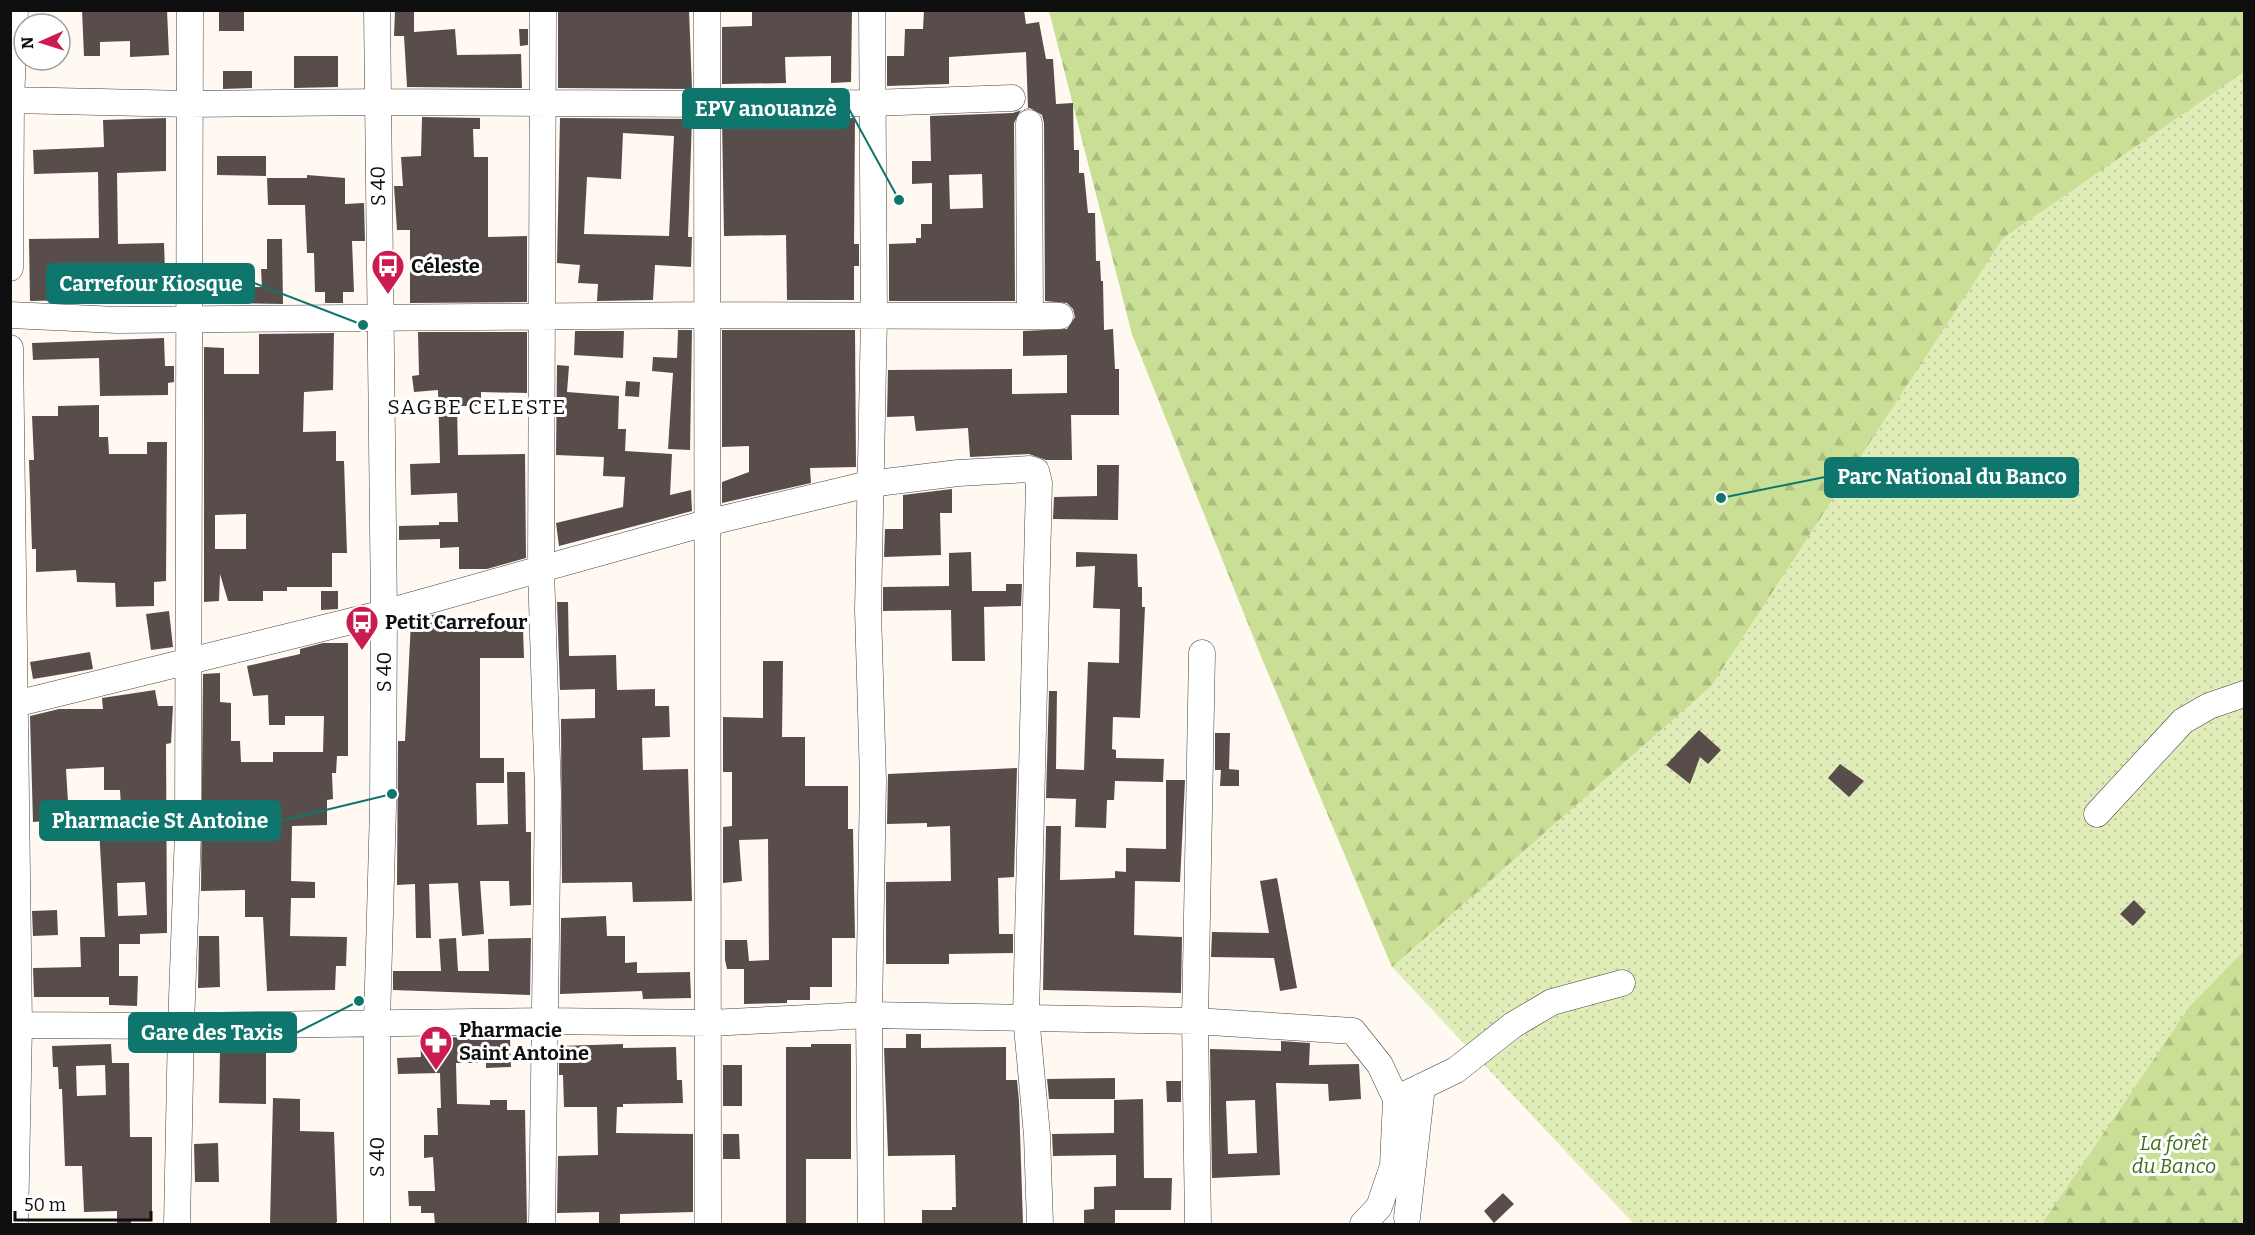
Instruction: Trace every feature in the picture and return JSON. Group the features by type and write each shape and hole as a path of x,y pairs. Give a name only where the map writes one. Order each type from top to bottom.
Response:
{"street":[{"path":"10,268 11,100 15,10"},
{"path":"177,1224 180,1026 188,833 190,10"},
{"name":"S 40","path":"377,10 384,613 383,807 377,1021 377,1224"},
{"path":"542,1224 548,794 541,569 543,10"},
{"path":"707,10 706,315 709,414 706,523 710,1023 708,1224"},
{"path":"871,1224 869,1015 873,780 868,610 874,317 872,10"},
{"path":"11,100 190,104 377,102 706,104 871,103 1012,98"},
{"path":"1029,123 1030,316"},
{"path":"10,315 117,320 706,315 1060,316"},
{"path":"10,348 15,704 15,1224"},
{"path":"15,704 384,613 706,523 869,484 958,472 1030,469 1039,476 1026,1016 1036,1135 1040,1224"},
{"path":"1198,1224 1196,1021 1202,653"},
{"path":"2097,814 2182,721 2209,706 2244,694"},
{"path":"1396,1099 1456,1070 1513,1025 1552,1002 1587,990 1622,983"},
{"path":"15,1025 180,1026 377,1021 710,1023 869,1015 1026,1016 1196,1021 1353,1031 1380,1065 1396,1099 1393,1166 1371,1216 1409,1221 1422,1086"}],"green space":[{"path":"1049,11 2244,11 2244,1224 1634,1224 1392,967 1263,661 1132,334"},
{"path":"1049,11 2244,11 2244,72 2003,238 1711,686 1392,967 1263,661 1132,334"},
{"name":"La forêt du Banco","path":"2244,951 2244,1224 2042,1224 2190,1006"}],"building":[{"path":"82,10 167,10 169,55 130,57 130,41 100,42 100,56 84,56"},
{"path":"219,10 244,10 244,31 219,31"},
{"path":"395,10 414,10 414,32 455,29 457,55 521,54 522,88 407,87 404,36 394,36"},
{"path":"558,10 689,10 692,89 558,88"},
{"path":"752,10 852,10 851,82 831,83 831,56 785,57 786,83 722,84 722,27 752,26"},
{"path":"924,10 1024,10 1026,24 1039,22 1046,59 1053,59 1056,104 1073,103 1074,150 1079,150 1079,173 1084,173 1088,213 1095,213 1096,261 1100,261 1101,281 1103,281 1104,330 1113,329 1115,369 1119,369 1119,415 1071,415 1072,460 1046,460 1029,454 970,457 968,428 916,431 914,416 887,417 888,370 1012,369 1012,394 1067,393 1067,355 1023,356 1023,331 1067,329 1075,317 1073,309 1067,303 1045,301 1044,123 1042,115 1030,108 1024,109 1028,108 1026,52 949,57 949,84 887,86 887,56 904,56 905,29 923,29"},
{"path":"519,29 528,29 528,45 520,46"},
{"path":"294,56 338,56 338,87 294,88"},
{"path":"223,71 252,71 252,88 223,89"},
{"path":"1021,110 1014,123 1015,301 889,301 889,244 916,243 916,238 921,238 921,224 932,224 932,183 912,184 912,161 931,161 930,116 1013,113","holes":["982,174 983,208 950,209 949,175"]},
{"path":"422,117 480,118 480,129 473,129 474,157 488,157 488,237 527,236 527,302 410,303 410,230 397,230 394,186 403,186 401,157 421,156"},
{"path":"166,118 166,171 117,173 118,244 164,243 166,298 30,301 29,239 99,238 98,172 34,174 33,150 104,147 103,120"},
{"path":"560,118 692,119 688,237 692,237 691,267 655,265 653,300 597,301 598,284 578,283 580,265 557,263","holes":["623,133 674,136 669,236 584,234 587,177 621,179"]},
{"path":"855,118 854,244 859,244 859,266 854,266 854,300 787,300 786,235 724,236 722,119"},
{"path":"217,156 266,156 266,176 217,175"},
{"path":"307,175 345,178 345,204 364,203 365,241 352,241 354,292 343,292 343,303 325,303 325,292 315,292 314,253 307,253 305,205 268,205 267,178 307,178"},
{"path":"267,239 282,239 283,304 218,303 218,287 262,287 261,269 267,269"},
{"path":"678,330 692,330 690,450 668,449 673,373 652,371 653,357 677,358"},
{"path":"722,330 855,330 856,467 810,468 811,483 722,503 722,482 749,472 749,446 722,447"},
{"path":"575,331 624,331 623,358 574,355"},
{"path":"418,332 527,332 527,393 481,392 481,406 457,406 458,455 525,454 526,558 487,569 459,569 459,547 440,548 440,539 399,540 399,526 458,522 457,493 411,495 410,464 440,463 438,390 414,392 412,376 419,375"},
{"path":"334,333 333,390 304,392 303,432 336,431 336,461 344,461 347,553 332,553 332,587 287,587 287,591 263,591 263,601 228,601 220,574 219,601 204,602 204,347 224,348 224,374 259,374 259,334","holes":["246,514 246,549 215,549 215,515"]},
{"path":"164,338 165,366 174,366 174,382 168,383 168,395 100,396 99,358 33,360 32,343"},
{"path":"557,365 569,366 567,392 619,396 618,429 626,429 625,451 672,454 670,495 691,490 692,511 559,546 556,523 623,507 625,477 603,476 604,457 556,455"},
{"path":"626,381 640,382 639,397 625,396"},
{"path":"99,405 99,437 108,437 109,454 147,454 147,442 167,442 166,581 154,582 154,606 116,607 115,583 77,582 76,570 36,572 36,549 32,549 29,460 34,460 32,416 58,416 58,406"},
{"path":"1097,465 1119,465 1118,520 1053,519 1054,497 1097,496"},
{"path":"952,489 952,513 940,513 941,555 884,557 885,529 903,529 903,495"},
{"path":"971,552 972,591 1006,591 1006,584 1022,584 1021,606 984,607 985,661 952,661 951,610 883,611 883,587 949,586 949,553"},
{"path":"1076,552 1137,554 1138,587 1142,587 1142,607 1145,607 1140,718 1113,717 1112,749 1116,750 1116,758 1164,759 1163,782 1115,781 1114,800 1107,800 1106,828 1075,827 1076,799 1046,798 1049,691 1057,691 1056,769 1084,770 1088,662 1119,663 1120,609 1093,608 1095,566 1076,567"},
{"path":"321,591 338,591 338,609 321,610"},
{"path":"557,602 568,602 569,656 616,655 617,690 655,689 655,706 669,706 670,737 642,738 643,770 688,769 692,901 633,902 632,882 562,883 561,719 595,718 595,689 560,690"},
{"path":"169,611 173,647 151,650 146,614"},
{"path":"443,614 442,631 523,629 524,658 480,658 480,758 504,758 504,783 476,783 477,825 508,824 507,772 525,772 526,832 531,832 531,905 510,906 509,881 480,881 484,934 462,936 458,883 429,884 431,938 416,938 415,884 397,885 398,741 405,741 411,621"},
{"path":"323,643 348,643 348,756 337,756 336,773 332,773 333,799 327,800 327,825 292,826 291,881 315,882 315,898 291,898 290,936 347,937 346,966 336,966 335,990 267,991 263,917 245,917 245,890 201,891 203,674 220,673 220,702 231,703 231,741 240,741 241,762 273,762 273,752 323,752 324,716 285,716 285,725 269,725 268,695 253,696 247,666 300,654 300,649"},
{"path":"90,652 93,669 33,679 30,662"},
{"path":"763,661 783,661 782,737 805,737 805,786 848,786 848,829 853,829 855,938 832,938 832,987 810,987 810,1000 744,1004 744,969 727,969 725,940 747,940 749,961 769,960 768,839 739,840 742,881 723,883 723,827 732,826 732,772 723,772 723,717 763,718"},
{"path":"155,690 158,706 173,706 171,743 166,744 167,933 140,934 140,944 119,944 119,976 138,976 137,1006 109,1005 109,997 34,997 33,968 81,967 80,937 105,937 99,827 122,826 120,790 104,790 104,767 66,769 69,819 33,822 30,716 59,709 103,709 102,698","holes":["145,882 147,915 118,916 117,883"]},
{"path":"1699,730 1721,750 1708,764 1700,757 1690,784 1666,765"},
{"path":"1215,733 1230,733 1229,769 1239,770 1239,786 1220,786 1221,770 1215,770"},
{"path":"1840,764 1864,781 1849,797 1828,778"},
{"path":"1017,768 1014,877 998,878 999,934 1013,934 1013,953 949,954 949,964 886,964 886,882 951,881 950,826 927,827 927,823 887,824 888,774"},
{"path":"1166,780 1185,780 1180,882 1135,881 1134,935 1182,937 1181,993 1043,990 1046,826 1061,826 1060,880 1115,878 1115,871 1126,872 1126,848 1166,849"},
{"path":"1277,878 1297,988 1280,991 1274,958 1211,957 1212,932 1269,933 1260,881"},
{"path":"2134,900 2146,912 2133,926 2120,914"},
{"path":"57,910 58,935 33,936 32,911"},
{"path":"606,916 607,936 625,936 625,963 637,962 637,973 690,972 691,998 643,999 642,991 560,994 561,918"},
{"path":"199,936 219,936 220,987 198,988"},
{"path":"456,938 458,971 489,971 488,939 531,938 530,995 393,990 393,971 441,971 439,939"},
{"path":"906,1034 921,1034 921,1048 1006,1047 1006,1080 1017,1080 1023,1224 922,1224 922,1210 952,1210 952,1207 956,1207 955,1155 888,1156 884,1048 906,1048"},
{"path":"474,1037 474,1039 510,1039 511,1067 486,1068 486,1063 456,1063 457,1104 490,1105 490,1100 507,1100 507,1110 525,1110 527,1224 435,1224 434,1213 421,1213 421,1206 409,1206 408,1191 435,1191 433,1157 424,1158 424,1135 438,1135 437,1108 441,1108 440,1073 398,1074 397,1058 421,1057 420,1038"},
{"path":"1281,1041 1310,1043 1309,1065 1359,1064 1361,1099 1329,1101 1328,1084 1276,1083 1280,1175 1212,1178 1210,1049 1281,1051","holes":["1255,1100 1257,1153 1228,1154 1226,1101"]},
{"path":"111,1044 112,1063 129,1063 130,1137 152,1137 152,1221 117,1224 117,1211 84,1212 82,1166 65,1166 62,1089 59,1089 58,1067 53,1067 52,1046","holes":["105,1065 106,1095 77,1096 76,1066"]},
{"path":"623,1044 623,1048 676,1047 677,1080 682,1080 683,1103 623,1104 623,1107 617,1107 616,1133 693,1134 693,1212 620,1214 620,1224 599,1224 599,1212 557,1213 558,1156 598,1155 597,1107 564,1107 563,1075 559,1075 559,1046"},
{"path":"811,1044 851,1044 851,1159 806,1159 806,1224 786,1224 786,1047 811,1047"},
{"path":"220,1048 266,1049 266,1104 219,1103"},
{"path":"723,1065 742,1065 742,1106 723,1106"},
{"path":"1115,1078 1115,1099 1049,1099 1047,1079"},
{"path":"1166,1081 1181,1081 1181,1102 1167,1102"},
{"path":"273,1098 300,1099 300,1131 334,1132 337,1222 334,1224 270,1224"},
{"path":"1143,1099 1144,1178 1172,1178 1171,1210 1115,1210 1115,1224 1084,1224 1084,1210 1094,1209 1094,1187 1116,1186 1116,1155 1053,1156 1052,1134 1114,1133 1114,1100"},
{"path":"723,1134 739,1134 740,1159 723,1159"},
{"path":"218,1143 219,1182 195,1182 194,1144"},
{"path":"1503,1193 1514,1204 1494,1223 1484,1211"}],"place":[{"name":"EPV anouanzè","path":"899,200"},
{"name":"Céleste","path":"388,295"},
{"name":"Carrefour Kiosque","path":"363,325"},
{"name":"Parc National du Banco","path":"1721,498"},
{"name":"Petit Carrefour","path":"362,651"},
{"name":"Pharmacie St Antoine","path":"392,794"},
{"name":"Gare des Taxis","path":"359,1001"},
{"name":"Pharmacie Saint Antoine","path":"436,1071"}],"district":[{"name":"SAGBE CELESTE","path":"477,407"}]}
